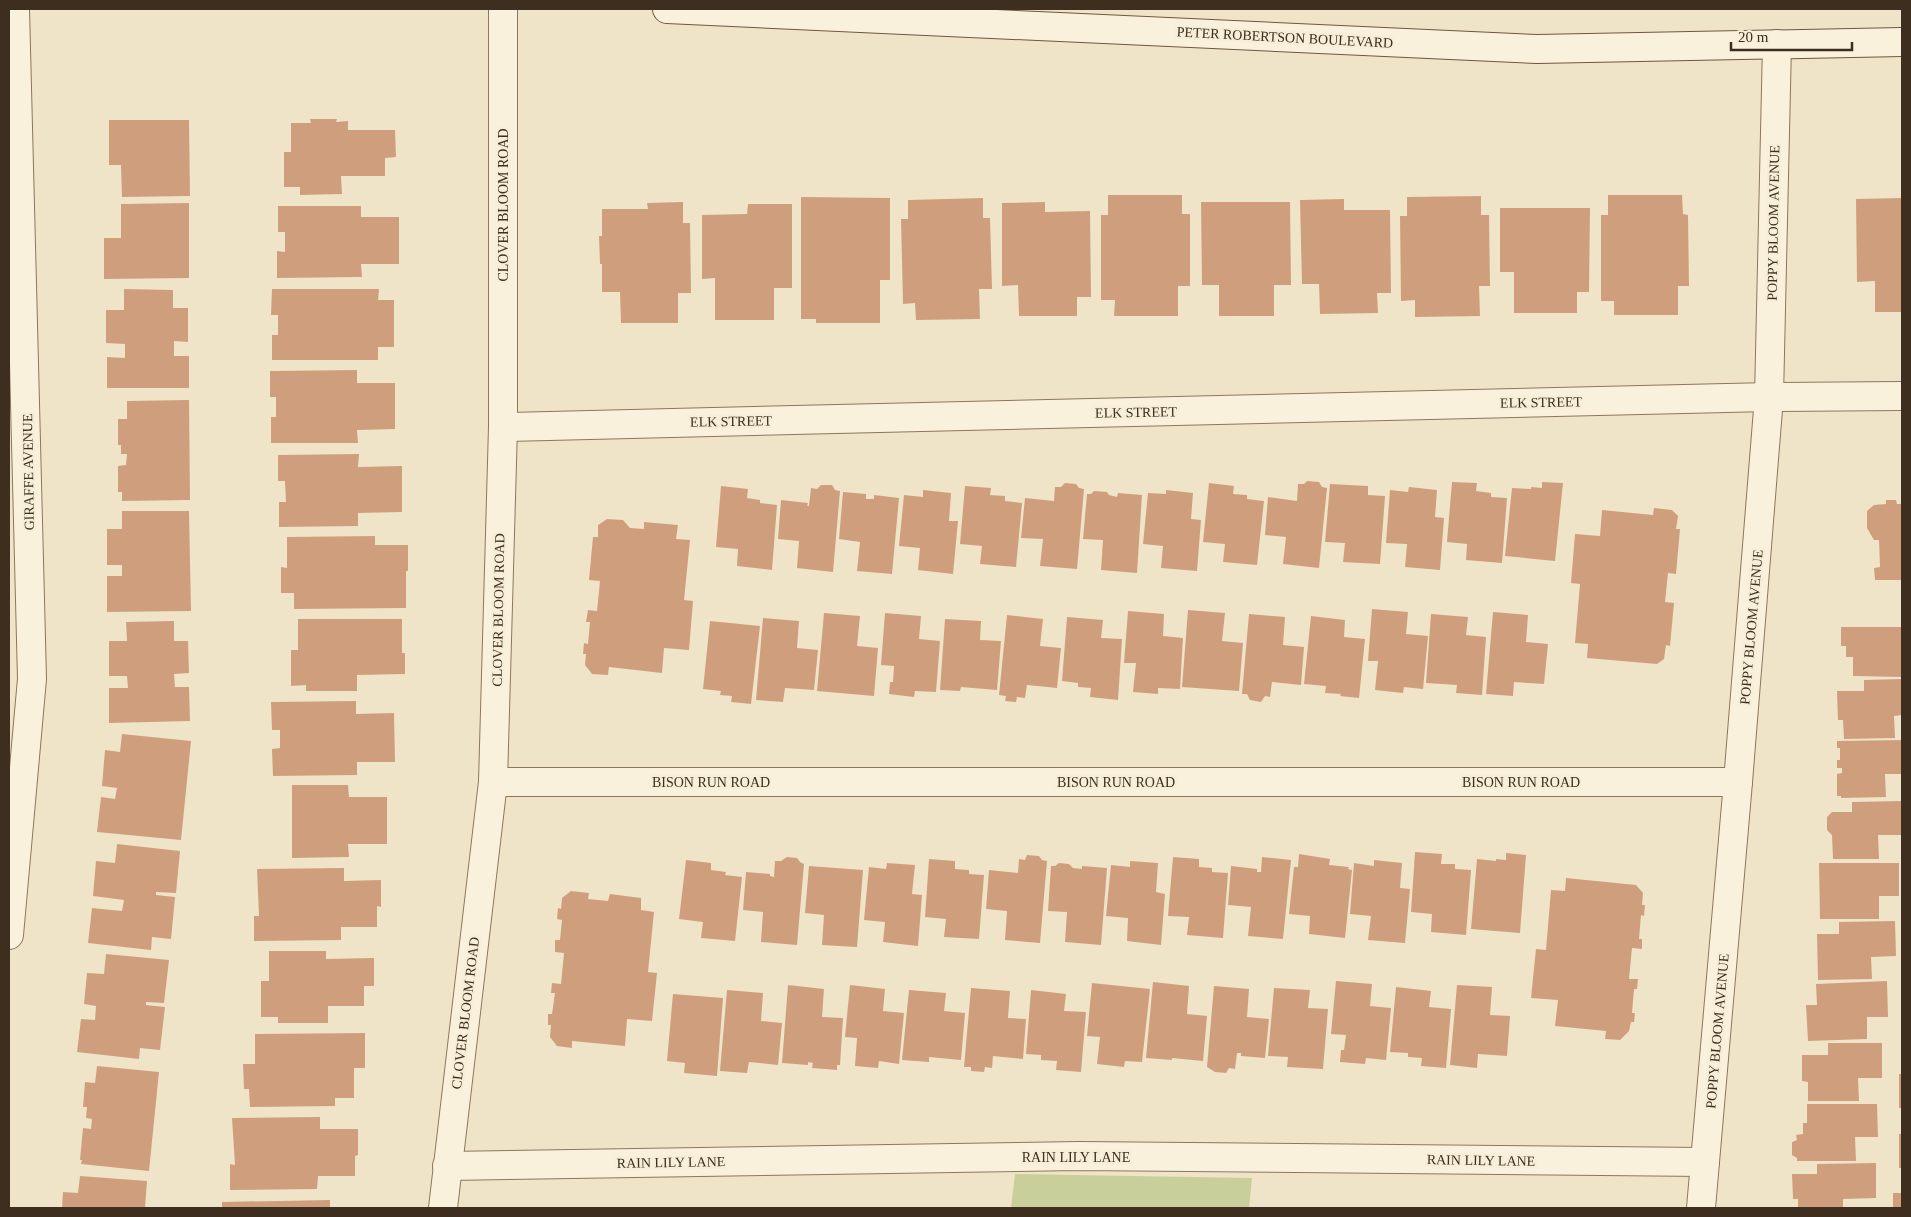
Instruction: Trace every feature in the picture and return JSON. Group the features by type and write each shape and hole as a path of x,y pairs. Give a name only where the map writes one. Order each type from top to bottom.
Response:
{"street":[{"name":"GIRAFFE AVENUE","path":"9,935 32,679 17,367 15,9"},
{"name":"CLOVER BLOOM ROAD","path":"443,1208 494,782 503,427 503,9"},
{"name":"PETER ROBERTSON BOULEVARD","path":"667,9 1537,49 1902,42"},
{"name":"POPPY BLOOM AVENUE","path":"1701,1208 1769,397 1777,44"},
{"name":"ELK STREET","path":"503,427 1769,397 1902,396"},
{"name":"BISON RUN ROAD","path":"494,782 1738,782"},
{"name":"RAIN LILY LANE","path":"447,1166 1079,1156 1705,1162"}],"green space":[{"path":"1015,1174 1252,1178 1249,1208 1011,1208"}],"building":[{"path":"310,119 337,119 336,122 348,121 348,130 395,130 396,157 385,158 385,176 341,176 342,194 300,195 300,187 284,187 284,152 291,152 291,123 311,123"},
{"path":"109,120 189,120 190,196 122,197 121,165 109,165"},
{"path":"1108,195 1182,195 1182,214 1190,214 1190,286 1178,286 1178,316 1114,316 1115,300 1101,300 1101,215 1108,215"},
{"path":"1608,195 1682,195 1683,214 1688,215 1689,286 1678,286 1678,315 1614,315 1614,301 1601,301 1601,215 1608,215"},
{"path":"1481,196 1481,215 1489,215 1490,286 1479,286 1480,316 1415,317 1415,300 1401,301 1400,216 1407,216 1407,197"},
{"path":"801,197 890,198 890,280 880,280 880,323 816,323 816,319 801,319"},
{"path":"983,198 983,218 990,218 992,289 979,289 980,319 916,320 915,303 903,304 901,219 908,219 908,200"},
{"path":"1902,198 1902,312 1875,312 1875,281 1857,282 1856,199"},
{"path":"1344,199 1344,210 1390,210 1391,293 1377,293 1378,313 1320,314 1319,284 1302,284 1300,200"},
{"path":"683,202 683,223 690,223 691,293 678,293 678,323 621,323 620,292 602,292 599,236 602,236 602,209 648,209 647,203"},
{"path":"1045,202 1045,212 1090,211 1091,297 1077,297 1077,316 1019,316 1018,285 1002,286 1002,203"},
{"path":"1201,202 1290,202 1291,285 1274,285 1274,316 1219,316 1219,285 1202,285"},
{"path":"189,203 189,278 104,279 104,238 121,238 121,204"},
{"path":"748,204 792,204 792,288 774,288 774,320 715,320 715,278 702,279 702,215 747,214"},
{"path":"278,206 361,206 361,217 399,217 399,264 361,264 362,277 277,278 277,251 285,252 285,232 278,232"},
{"path":"1500,208 1590,208 1589,292 1577,292 1577,313 1514,313 1514,272 1500,272"},
{"path":"124,289 173,290 173,308 188,308 188,342 174,341 174,356 189,356 189,388 107,388 107,357 125,358 125,344 106,343 106,310 124,310"},
{"path":"272,289 379,289 378,300 394,300 394,347 378,347 378,360 272,360 272,335 278,335 278,315 271,315"},
{"path":"357,370 357,383 395,383 395,429 357,430 358,443 271,443 271,417 276,417 276,397 270,397 270,371"},
{"path":"189,400 190,500 122,501 122,492 118,492 118,466 126,465 127,454 121,454 121,445 118,445 118,419 127,419 127,401"},
{"path":"359,454 358,467 402,466 402,512 358,513 358,526 279,527 279,502 286,502 285,481 278,481 278,455"},
{"path":"1307,481 1319,482 1322,487 1327,488 1319,568 1283,564 1286,537 1265,535 1268,497 1297,501 1298,484 1304,484"},
{"path":"1452,482 1477,483 1476,491 1491,493 1491,497 1507,498 1502,563 1466,560 1467,544 1447,542"},
{"path":"1542,482 1563,483 1555,561 1505,556 1512,488 1542,488"},
{"path":"1065,483 1076,484 1079,488 1084,489 1077,569 1040,566 1043,539 1021,538 1025,498 1054,501 1055,487 1061,487"},
{"path":"1209,483 1234,486 1233,494 1247,495 1247,499 1264,501 1257,565 1223,562 1225,544 1203,542"},
{"path":"1330,484 1368,486 1368,495 1385,496 1380,564 1343,562 1345,543 1325,542"},
{"path":"821,485 832,485 835,490 840,491 833,572 797,568 799,541 778,539 781,500 808,503 807,506 809,506 811,488 817,489"},
{"path":"721,486 748,489 747,498 760,500 760,503 777,505 772,570 737,566 738,549 716,547"},
{"path":"965,486 991,488 990,495 1005,496 1005,501 1022,503 1016,567 980,564 982,546 960,544"},
{"path":"1409,487 1437,490 1435,517 1444,518 1440,570 1405,567 1407,544 1386,543 1390,490 1408,492"},
{"path":"923,490 951,493 949,521 958,521 953,574 918,570 920,548 899,546 904,495 923,497"},
{"path":"1166,490 1193,493 1191,519 1201,520 1197,571 1161,568 1163,546 1143,544 1148,493 1166,494"},
{"path":"1094,491 1107,492 1109,495 1117,497 1118,493 1142,495 1137,573 1101,570 1103,540 1083,539 1087,494 1091,494"},
{"path":"843,492 866,494 866,499 874,499 874,495 899,498 892,574 857,571 860,542 839,539"},
{"path":"1886,500 1896,500 1897,504 1902,504 1902,580 1875,580 1874,568 1880,567 1879,540 1874,540 1867,528 1867,511 1874,505 1886,504"},
{"path":"1654,508 1672,510 1678,516 1676,529 1680,529 1676,574 1668,573 1665,602 1674,603 1670,646 1666,645 1664,659 1657,664 1587,658 1588,644 1575,643 1580,584 1571,583 1575,534 1600,536 1602,510 1653,515"},
{"path":"122,511 189,511 191,611 107,612 107,576 122,576 122,565 107,565 107,529 122,529"},
{"path":"607,519 623,520 630,528 644,529 644,522 678,525 676,539 690,540 684,600 693,601 689,650 664,648 662,673 609,667 608,675 592,674 585,665 584,643 588,644 590,622 586,622 588,610 597,611 600,581 589,580 593,537 598,537 598,525"},
{"path":"375,536 375,545 408,545 406,608 294,609 294,593 281,593 281,567 287,568 287,537"},
{"path":"1372,609 1408,612 1406,634 1428,636 1423,689 1404,687 1403,693 1375,690 1378,661 1368,661"},
{"path":"1188,610 1225,613 1222,641 1243,643 1239,691 1182,687"},
{"path":"1128,611 1164,614 1163,636 1183,638 1180,689 1158,688 1158,694 1133,692 1136,663 1124,663"},
{"path":"1493,612 1528,615 1526,642 1548,644 1544,684 1514,682 1513,696 1486,694"},
{"path":"824,613 860,616 857,646 878,648 874,696 817,691"},
{"path":"885,613 921,616 919,639 940,641 936,692 915,691 914,697 889,694 890,682 893,682 894,666 881,665"},
{"path":"1249,614 1285,617 1283,645 1304,647 1301,685 1272,682 1270,697 1265,696 1261,702 1250,700 1247,694 1242,694"},
{"path":"1431,614 1468,617 1466,635 1486,637 1482,695 1456,693 1457,685 1426,683"},
{"path":"1007,615 1043,619 1040,646 1061,648 1057,688 1027,685 1025,698 1017,697 1016,702 1005,701 1006,696 999,695"},
{"path":"1311,616 1345,620 1344,637 1365,639 1359,698 1325,693 1326,686 1304,684"},
{"path":"1067,617 1103,620 1101,638 1122,639 1118,700 1090,697 1091,688 1078,687 1078,683 1062,681"},
{"path":"763,618 799,621 797,648 818,650 814,690 785,688 783,702 756,700"},
{"path":"298,619 402,619 402,653 405,653 405,674 357,675 357,691 306,691 306,685 291,686 291,650 298,650"},
{"path":"945,619 981,621 980,640 1001,641 997,690 961,687 960,691 940,690"},
{"path":"174,621 174,641 188,641 189,673 174,674 175,687 189,687 190,721 109,723 109,688 128,688 127,676 109,676 109,641 127,641 126,622"},
{"path":"710,621 760,626 751,704 731,702 732,696 720,695 721,691 703,689"},
{"path":"1841,627 1902,627 1902,677 1853,676 1853,657 1846,657 1846,646 1841,646"},
{"path":"1902,679 1902,715 1894,716 1895,738 1844,739 1843,720 1838,720 1837,691 1864,691 1864,680"},
{"path":"356,701 356,714 394,713 395,762 357,762 357,775 273,776 272,749 280,748 280,730 272,730 271,702"},
{"path":"122,734 191,741 181,840 97,832 101,797 115,799 117,788 102,786 105,750 120,752"},
{"path":"1902,740 1902,774 1885,774 1886,797 1841,798 1841,796 1837,796 1837,774 1842,773 1842,768 1837,768 1837,760 1840,760 1840,748 1837,748 1837,741"},
{"path":"292,785 348,785 349,797 387,797 387,844 348,844 349,857 292,858"},
{"path":"1902,801 1902,835 1878,835 1879,859 1833,859 1832,835 1827,830 1827,817 1832,812 1852,812 1852,802"},
{"path":"117,844 180,851 176,893 156,892 156,895 175,897 171,939 152,937 151,950 88,943 92,908 122,911 124,900 93,896 96,861 115,863"},
{"path":"1415,852 1442,854 1441,864 1455,864 1455,869 1471,870 1466,935 1431,932 1432,914 1411,912"},
{"path":"1506,853 1526,855 1520,933 1471,929 1477,859 1506,860"},
{"path":"1299,854 1330,859 1329,865 1349,867 1348,869 1352,870 1345,938 1309,934 1310,916 1289,914 1294,867 1298,867"},
{"path":"1027,855 1039,856 1042,860 1047,861 1040,943 1005,940 1007,911 986,909 989,870 1018,873 1019,859 1025,860"},
{"path":"787,857 797,858 804,864 797,945 761,942 763,912 743,910 746,872 770,874 770,876 774,877 775,861 781,861"},
{"path":"1173,857 1199,859 1199,867 1212,868 1212,872 1228,873 1223,938 1187,935 1189,917 1168,916"},
{"path":"1262,857 1291,860 1283,939 1248,936 1251,907 1228,905 1231,866 1257,869 1257,872 1261,872"},
{"path":"929,859 955,861 955,869 969,870 969,874 984,875 979,939 944,937 946,919 925,917"},
{"path":"686,860 711,863 711,870 726,872 725,875 742,877 735,941 701,938 703,922 679,919"},
{"path":"1374,860 1402,863 1400,888 1410,889 1405,943 1368,940 1371,916 1350,914 1354,863 1374,866"},
{"path":"1130,861 1158,863 1156,892 1165,894 1161,945 1127,941 1128,918 1106,916 1111,865 1130,867"},
{"path":"887,863 915,865 912,894 922,895 918,946 883,942 885,922 864,920 869,867 886,869"},
{"path":"1059,863 1069,864 1073,868 1082,869 1082,866 1107,868 1101,945 1065,942 1067,912 1048,911 1051,866"},
{"path":"1819,863 1899,863 1899,896 1879,896 1879,919 1820,919"},
{"path":"809,866 863,870 857,947 822,945 824,915 805,913"},
{"path":"344,868 344,881 381,880 381,907 377,906 377,927 341,927 341,940 254,941 254,916 259,916 257,869"},
{"path":"1566,878 1636,885 1643,893 1642,905 1645,905 1644,916 1641,915 1639,939 1642,939 1642,949 1632,948 1629,979 1638,979 1637,989 1634,989 1632,1013 1635,1013 1634,1022 1631,1022 1629,1031 1620,1040 1605,1039 1606,1031 1555,1026 1558,1000 1531,998 1536,949 1546,950 1551,890 1565,891"},
{"path":"571,891 589,893 588,899 608,901 610,894 641,898 641,910 654,912 648,972 657,973 652,1021 627,1019 625,1046 572,1041 572,1048 557,1046 550,1037 551,1025 548,1025 548,1014 552,1014 555,993 551,993 552,983 561,984 564,953 555,952 555,940 560,940 562,920 557,919 558,908 561,909 562,898"},
{"path":"1895,921 1896,956 1871,957 1872,979 1818,980 1817,934 1839,934 1839,922"},
{"path":"269,951 326,951 326,959 374,958 374,986 364,986 364,1006 328,1006 328,1023 278,1023 278,1017 261,1017 261,981 269,981"},
{"path":"106,954 169,960 164,1003 146,1002 146,1005 165,1007 160,1050 140,1048 139,1059 77,1052 81,1019 95,1020 96,1006 84,1004 87,973 104,974"},
{"path":"1336,981 1372,984 1370,1006 1391,1008 1386,1060 1366,1058 1365,1064 1340,1062 1341,1050 1344,1050 1346,1035 1331,1034"},
{"path":"1887,981 1888,1017 1867,1017 1867,1039 1808,1041 1806,1005 1817,1005 1816,984"},
{"path":"1153,982 1189,986 1187,1014 1207,1016 1203,1061 1146,1058"},
{"path":"1092,983 1150,989 1142,1062 1125,1061 1124,1067 1097,1064 1100,1037 1087,1036"},
{"path":"788,985 824,989 822,1017 843,1018 840,1065 837,1065 837,1070 812,1068 813,1063 808,1062 808,1065 782,1063"},
{"path":"850,985 885,989 883,1011 904,1013 899,1064 879,1061 878,1068 855,1066 857,1038 845,1037"},
{"path":"1457,985 1492,987 1490,1015 1510,1016 1507,1056 1478,1054 1477,1068 1450,1065"},
{"path":"1214,986 1249,989 1247,1017 1269,1019 1265,1058 1241,1056 1241,1053 1237,1053 1235,1069 1229,1068 1226,1073 1215,1072 1207,1067"},
{"path":"1396,987 1431,991 1429,1007 1451,1009 1446,1068 1421,1066 1422,1058 1408,1057 1408,1053 1390,1052"},
{"path":"971,988 1010,991 1008,1018 1026,1019 1023,1059 993,1056 992,1068 985,1067 984,1072 971,1071 971,1067 964,1067"},
{"path":"1274,988 1310,990 1308,1008 1328,1009 1323,1069 1287,1067 1288,1057 1268,1056"},
{"path":"727,990 763,993 761,1021 782,1023 778,1065 749,1062 747,1073 720,1071"},
{"path":"909,990 946,993 944,1011 965,1013 961,1060 929,1057 929,1062 902,1060"},
{"path":"1031,990 1066,994 1064,1011 1086,1012 1081,1072 1056,1070 1057,1061 1041,1060 1041,1055 1026,1054"},
{"path":"673,994 723,998 717,1076 684,1073 685,1063 667,1061"},
{"path":"365,1033 365,1068 354,1068 354,1098 335,1098 335,1106 250,1107 249,1089 244,1089 243,1064 255,1064 255,1034"},
{"path":"1828,1043 1882,1043 1882,1078 1858,1078 1859,1101 1808,1101 1808,1082 1802,1081 1802,1055 1828,1055"},
{"path":"97,1066 159,1072 149,1171 81,1164 83,1128 91,1129 92,1119 86,1118 87,1107 83,1107 85,1082 95,1083"},
{"path":"1899,1074 1902,1074 1902,1108 1899,1108"},
{"path":"1807,1104 1877,1104 1878,1137 1855,1137 1856,1161 1797,1161 1797,1158 1792,1155 1792,1142 1797,1140 1796,1135 1803,1134 1803,1123 1807,1123"},
{"path":"320,1117 320,1129 358,1129 358,1155 355,1156 355,1176 318,1176 317,1189 230,1190 230,1164 235,1165 232,1118"},
{"path":"1899,1134 1902,1134 1902,1168 1899,1168"},
{"path":"1876,1163 1876,1198 1843,1199 1843,1208 1798,1208 1798,1199 1793,1199 1792,1174 1817,1174 1817,1164"},
{"path":"80,1176 147,1181 145,1208 62,1208 63,1192 78,1193"},
{"path":"1893,1193 1902,1193 1902,1208 1893,1208"},
{"path":"330,1200 330,1208 222,1208 222,1202"}]}
